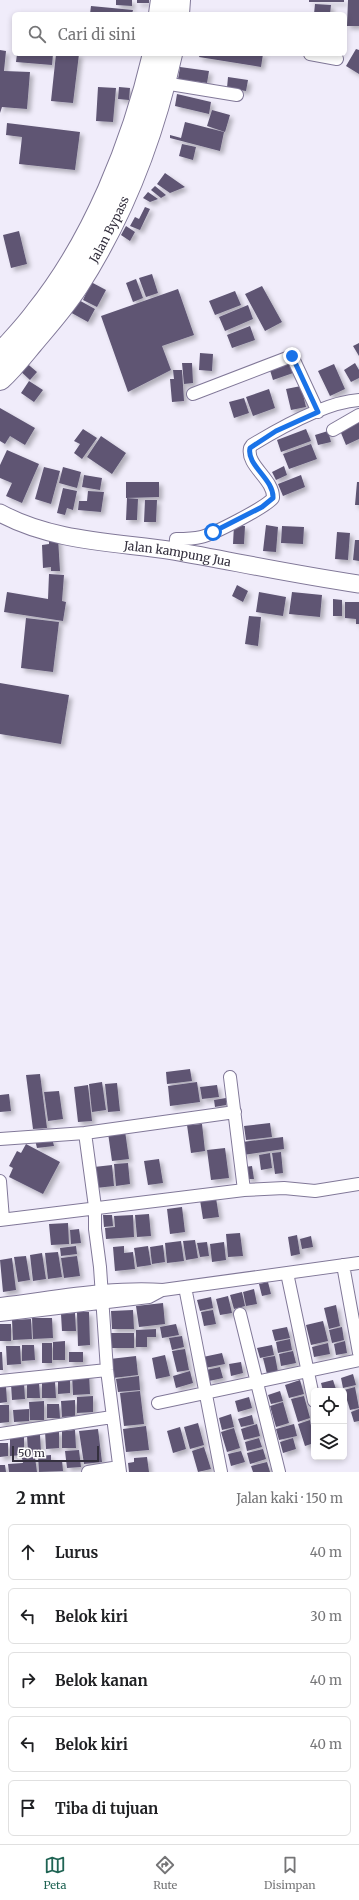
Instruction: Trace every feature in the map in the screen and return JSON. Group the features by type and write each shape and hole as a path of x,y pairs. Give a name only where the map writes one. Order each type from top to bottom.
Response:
{"highway":[{"path":"160,12 162,0"},
{"path":"178,12 179,0"},
{"name":"Jalan Bypass","path":"0,379 52,319 77,286 106,234 114,199 153,56"},
{"name":"Jalan Bypass","path":"0,355 37,313 114,199 144,150 171,56"}],"street":[{"path":"321,56 337,59"},
{"path":"164,83 237,95"},
{"path":"193,394 292,356 318,412"},
{"path":"176,552 176,539 203,536 248,515 271,502 273,498 272,488 255,465 250,455 250,448 276,431 318,412 359,400"},
{"path":"333,430 359,415"},
{"name":"Jalan kampung Jua","path":"0,513 17,522 54,533 86,540 176,552 300,575 359,584"},
{"path":"230,1077 244,1190"},
{"path":"0,1139 84,1133 235,1112"},
{"path":"84,1133 96,1208 95,1229 107,1370 120,1470 88,1472"},
{"path":"0,1181 2,1220 244,1190 284,1188 315,1191 359,1184"},
{"path":"0,1304 102,1298 149,1297 163,1290 359,1263"},
{"path":"343,1265 359,1353"},
{"path":"287,1273 311,1389"},
{"path":"185,1287 221,1472"},
{"path":"0,1315 102,1298"},
{"path":"240,1314 279,1472"},
{"path":"158,1403 258,1383 359,1360"},
{"path":"0,1381 107,1370"},
{"path":"0,1434 112,1417"}],"building":[{"path":"116,0 132,0 132,6 116,5"},
{"path":"137,0 149,0 149,3 137,3"},
{"path":"309,0 344,0 344,2 309,2"},
{"path":"348,0 359,0 359,26 347,26"},
{"path":"315,4 331,5 330,12 314,12"},
{"path":"91,6 133,10 132,12 90,12"},
{"path":"356,49 359,50 359,74 346,66"},
{"path":"0,50 6,51 4,71 30,72 27,109 2,107 0,113"},
{"path":"17,56 53,56 52,65 16,62"},
{"path":"56,56 79,56 73,103 51,101"},
{"path":"199,56 263,56 261,67"},
{"path":"180,67 209,71 207,83 178,79"},
{"path":"228,77 248,80 246,91 227,88"},
{"path":"98,87 116,88 113,122 96,121"},
{"path":"119,87 130,88 129,100 118,99"},
{"path":"177,94 211,102 209,114 175,106"},
{"path":"212,110 230,115 225,132 207,126"},
{"path":"185,122 224,132 220,151 170,138 170,135 181,138"},
{"path":"7,123 80,132 75,170 19,164 22,137 6,135"},
{"path":"182,144 196,147 193,160 179,156"},
{"path":"165,173 185,187 170,193 157,184"},
{"path":"155,186 166,195 161,198 151,190"},
{"path":"148,192 158,199 150,202 143,198"},
{"path":"145,207 150,209 140,230 130,226 135,217 139,219"},
{"path":"126,226 135,232 130,241 121,235"},
{"path":"19,231 27,264 11,268 3,235"},
{"path":"152,274 158,293 146,297 139,278"},
{"path":"136,279 143,298 133,302 126,283"},
{"path":"91,282 106,290 97,307 83,300"},
{"path":"262,286 282,322 265,331 245,294"},
{"path":"178,289 194,335 162,346 171,370 128,392 101,316"},
{"path":"235,291 241,305 215,315 209,301"},
{"path":"75,298 95,309 88,322 68,311"},
{"path":"248,305 253,319 225,331 219,317"},
{"path":"250,326 255,340 232,348 227,335"},
{"path":"359,343 359,356 353,346"},
{"path":"200,353 213,354 212,371 199,370"},
{"path":"292,359 296,372 273,380 269,367"},
{"path":"24,361 37,372 30,380 17,368"},
{"path":"182,363 192,363 193,383 184,384"},
{"path":"355,363 359,370 359,378 351,382 344,370"},
{"path":"334,364 345,389 330,396 318,371"},
{"path":"173,370 182,370 184,401 172,402 170,379 174,379"},
{"path":"29,381 43,390 34,402 21,393"},
{"path":"301,386 306,407 291,410 286,389"},
{"path":"269,389 275,408 253,416 246,397"},
{"path":"244,398 249,413 234,418 229,402"},
{"path":"0,408 35,428 25,445 10,436 5,444 0,441"},
{"path":"359,421 359,439 346,445 339,428"},
{"path":"83,429 97,438 82,459 74,453 80,444 74,441"},
{"path":"306,429 311,441 281,452 277,440"},
{"path":"328,431 331,442 318,445 315,435"},
{"path":"101,436 126,453 112,474 87,457"},
{"path":"311,444 317,459 289,469 283,454"},
{"path":"7,450 39,464 22,503 6,496 12,483 0,478 0,465"},
{"path":"284,466 287,475 276,480 272,472"},
{"path":"44,467 60,471 51,504 35,499"},
{"path":"63,467 81,472 77,488 59,483"},
{"path":"84,475 102,478 100,490 82,487"},
{"path":"301,475 305,487 283,496 278,484"},
{"path":"126,482 159,482 159,497 126,498"},
{"path":"357,482 359,482 359,505 355,505"},
{"path":"63,488 77,491 73,510 67,508 65,515 57,513"},
{"path":"88,491 104,492 101,512 78,510 79,501 87,501"},
{"path":"127,498 138,499 137,520 126,520"},
{"path":"145,500 157,500 156,522 144,522"},
{"path":"234,525 245,526 244,544 233,544"},
{"path":"266,525 278,527 276,552 263,551"},
{"path":"282,526 304,527 303,544 281,543"},
{"path":"337,532 350,533 348,560 335,559"},
{"path":"49,538 58,538 60,571 51,571 51,567 43,568 42,545 49,544"},
{"path":"355,540 359,540 359,561 353,560"},
{"path":"49,574 64,575 62,601 66,602 63,621 4,612 7,592 48,599"},
{"path":"237,585 248,591 243,602 232,596"},
{"path":"259,592 286,597 283,616 256,612"},
{"path":"292,592 322,595 320,617 289,614"},
{"path":"333,599 342,600 342,616 333,616"},
{"path":"345,602 359,602 359,624 356,624 356,619 345,618"},
{"path":"249,616 261,617 258,646 245,644"},
{"path":"26,618 59,622 53,672 21,668"},
{"path":"0,683 69,695 61,744 0,734"},
{"path":"190,1069 192,1081 167,1084 166,1072"},
{"path":"40,1074 47,1128 33,1129 26,1075"},
{"path":"102,1082 106,1110 92,1112 89,1084"},
{"path":"197,1082 200,1102 170,1106 168,1086"},
{"path":"117,1083 120,1111 108,1112 105,1084"},
{"path":"88,1085 92,1121 78,1122 74,1087"},
{"path":"217,1085 219,1097 202,1099 200,1087"},
{"path":"59,1091 63,1119 48,1121 44,1092"},
{"path":"9,1094 11,1111 0,1112 0,1095"},
{"path":"226,1098 226,1105 215,1107 214,1100"},
{"path":"270,1123 272,1137 246,1140 244,1126"},
{"path":"202,1124 205,1151 191,1153 187,1125"},
{"path":"125,1131 129,1159 112,1161 108,1133"},
{"path":"283,1137 284,1149 243,1155 242,1142"},
{"path":"52,1138 54,1146 37,1148 35,1140"},
{"path":"26,1144 60,1162 43,1194 9,1177 13,1168 9,1166 17,1151 21,1153"},
{"path":"225,1148 229,1178 211,1180 207,1150"},
{"path":"281,1152 283,1173 275,1174 272,1153"},
{"path":"270,1153 272,1168 261,1170 259,1155"},
{"path":"159,1159 163,1183 148,1185 144,1161"},
{"path":"128,1163 130,1184 116,1186 114,1164"},
{"path":"112,1165 114,1186 96,1188 94,1167"},
{"path":"252,1166 254,1179 247,1179 245,1167"},
{"path":"216,1198 219,1217 203,1219 200,1200"},
{"path":"182,1207 185,1232 170,1234 167,1209"},
{"path":"149,1214 151,1236 137,1237 135,1215"},
{"path":"103,1215 112,1215 113,1226 104,1227"},
{"path":"133,1215 134,1237 106,1239 105,1228 115,1227 114,1216"},
{"path":"68,1223 69,1244 51,1245 49,1224"},
{"path":"79,1229 81,1243 71,1244 70,1230"},
{"path":"240,1233 243,1256 228,1257 226,1234"},
{"path":"297,1235 300,1254 291,1256 288,1237"},
{"path":"311,1236 313,1247 302,1249 300,1239"},
{"path":"195,1240 198,1258 186,1260 183,1241"},
{"path":"181,1241 184,1261 167,1263 165,1243"},
{"path":"207,1242 209,1256 200,1257 197,1243"},
{"path":"224,1242 226,1260 212,1262 210,1244"},
{"path":"163,1245 165,1262 152,1264 150,1247"},
{"path":"76,1246 77,1254 61,1256 60,1248"},
{"path":"124,1246 124,1253 133,1252 135,1269 115,1271 113,1247"},
{"path":"148,1246 151,1265 137,1267 134,1248"},
{"path":"58,1252 62,1277 48,1279 45,1253"},
{"path":"42,1253 46,1279 33,1281 30,1255"},
{"path":"26,1256 30,1280 18,1282 14,1257"},
{"path":"77,1256 80,1276 64,1278 61,1258"},
{"path":"12,1258 16,1290 3,1292 0,1260"},
{"path":"268,1282 271,1294 262,1296 259,1284"},
{"path":"254,1289 257,1304 246,1306 243,1292"},
{"path":"242,1292 245,1306 234,1309 230,1295"},
{"path":"228,1296 232,1313 220,1315 216,1299"},
{"path":"211,1297 213,1308 200,1311 197,1300"},
{"path":"163,1303 165,1324 139,1327 136,1306"},
{"path":"336,1305 340,1326 329,1329 324,1308"},
{"path":"133,1310 134,1329 112,1329 111,1311"},
{"path":"213,1310 216,1324 204,1326 201,1312"},
{"path":"77,1312 89,1312 90,1345 78,1346"},
{"path":"75,1313 76,1331 62,1331 61,1314"},
{"path":"32,1318 52,1318 53,1338 33,1339"},
{"path":"31,1319 32,1339 13,1340 12,1320"},
{"path":"323,1321 328,1341 311,1345 306,1325"},
{"path":"0,1324 11,1324 11,1341 0,1341"},
{"path":"176,1324 179,1335 162,1338 160,1327"},
{"path":"287,1327 290,1338 275,1341 272,1330"},
{"path":"342,1327 344,1340 332,1343 329,1330"},
{"path":"156,1329 156,1337 147,1337 147,1347 136,1347 136,1330"},
{"path":"111,1333 134,1333 134,1348 111,1348"},
{"path":"182,1336 184,1347 172,1350 169,1338"},
{"path":"290,1339 292,1350 278,1353 276,1342"},
{"path":"65,1341 65,1360 53,1360 53,1342"},
{"path":"345,1341 347,1353 336,1355 334,1344"},
{"path":"42,1343 52,1343 52,1363 42,1363"},
{"path":"328,1343 330,1354 314,1357 312,1347"},
{"path":"22,1345 34,1345 35,1360 22,1361"},
{"path":"272,1345 274,1355 260,1358 257,1348"},
{"path":"6,1346 20,1346 21,1364 7,1365"},
{"path":"185,1349 189,1370 177,1372 172,1351"},
{"path":"293,1351 296,1363 281,1366 279,1354"},
{"path":"0,1352 2,1352 3,1370 0,1370"},
{"path":"69,1352 83,1352 83,1362 69,1362"},
{"path":"222,1353 225,1364 205,1368 203,1357"},
{"path":"165,1355 170,1376 156,1379 152,1358"},
{"path":"136,1356 138,1375 113,1378 110,1359"},
{"path":"275,1356 278,1372 267,1374 263,1358"},
{"path":"241,1362 243,1373 231,1376 229,1364"},
{"path":"220,1367 223,1378 209,1381 206,1370"},
{"path":"190,1371 193,1383 176,1388 173,1376"},
{"path":"89,1373 90,1394 73,1395 72,1374"},
{"path":"353,1374 356,1385 343,1388 341,1378"},
{"path":"139,1376 140,1390 118,1392 116,1379"},
{"path":"58,1378 70,1378 70,1393 58,1394"},
{"path":"300,1380 304,1394 289,1398 285,1385"},
{"path":"333,1380 336,1388 322,1388 321,1383"},
{"path":"39,1382 40,1398 27,1398 27,1383"},
{"path":"42,1382 55,1382 56,1398 42,1398"},
{"path":"24,1383 25,1399 12,1400 11,1384"},
{"path":"0,1386 6,1386 7,1402 0,1403"},
{"path":"355,1387 359,1408 350,1410 347,1400 347,1389"},
{"path":"140,1391 144,1424 124,1426 120,1393"},
{"path":"280,1391 283,1401 271,1404 268,1395"},
{"path":"93,1396 93,1412 77,1413 77,1397"},
{"path":"304,1396 310,1418 298,1422 291,1399"},
{"path":"249,1397 252,1408 238,1412 235,1401"},
{"path":"75,1400 75,1416 62,1417 61,1401"},
{"path":"44,1401 44,1420 30,1420 29,1402"},
{"path":"283,1402 289,1423 276,1427 270,1406"},
{"path":"47,1404 59,1404 60,1418 47,1418"},
{"path":"0,1405 9,1405 9,1422 0,1423"},
{"path":"29,1409 29,1421 14,1422 13,1410"},
{"path":"359,1409 359,1421 354,1422 351,1412"},
{"path":"231,1414 234,1427 222,1430 219,1418"},
{"path":"252,1415 254,1424 241,1427 238,1419"},
{"path":"310,1420 311,1444 305,1446 298,1424"},
{"path":"198,1423 204,1445 190,1449 184,1427"},
{"path":"257,1424 260,1436 244,1440 241,1429"},
{"path":"294,1424 297,1436 279,1440 276,1429"},
{"path":"146,1426 149,1450 126,1452 123,1429"},
{"path":"180,1427 186,1449 173,1453 167,1431"},
{"path":"234,1428 240,1448 227,1452 221,1432"},
{"path":"98,1429 102,1462 84,1464 79,1431"},
{"path":"75,1430 76,1448 62,1448 62,1431"},
{"path":"45,1431 59,1431 59,1448 46,1449"},
{"path":"27,1435 40,1435 41,1452 28,1453"},
{"path":"24,1437 24,1455 10,1456 10,1438"},
{"path":"259,1438 262,1447 247,1451 245,1442"},
{"path":"293,1438 296,1449 283,1453 280,1442"},
{"path":"0,1443 8,1443 8,1456 0,1457"},
{"path":"204,1447 211,1469 198,1472 192,1451"},
{"path":"263,1449 266,1459 250,1464 247,1453"},
{"path":"79,1450 81,1467 67,1468 65,1451"},
{"path":"241,1451 245,1462 231,1466 228,1454"},
{"path":"51,1455 51,1461 62,1460 63,1471 39,1472 38,1456"},
{"path":"35,1457 37,1472 9,1472 8,1464 23,1463 22,1458"},
{"path":"147,1457 149,1472 129,1472 128,1463 134,1462 134,1458"},
{"path":"267,1462 270,1472 253,1472 251,1466"},
{"path":"0,1465 5,1465 6,1472 0,1472"}],"route":[{"path":"213,532 271,502 273,498 274,493 272,488 255,465 249,452 250,448 291,423 318,412 296,361 292,356"}]}
